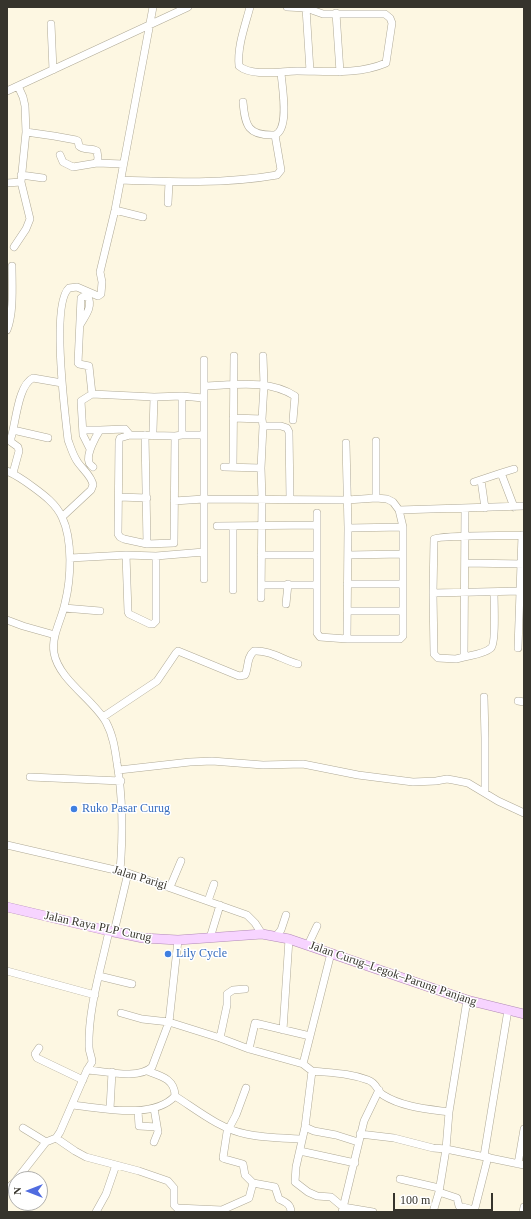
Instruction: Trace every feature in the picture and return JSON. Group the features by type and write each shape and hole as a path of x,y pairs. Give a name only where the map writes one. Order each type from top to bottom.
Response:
{"main road":[{"name":"Jalan Raya PLP Curug","path":"7,907 143,938 178,940 262,934"},
{"name":"Jalan Curug–Legok–Parung Panjang","path":"262,934 289,939 308,945 467,1000 524,1014"}],"street":[{"path":"62,517 91,490 93,486 91,479 78,463 72,452 68,440 62,383 60,338 63,296 69,288 77,287 98,296 101,294 102,282 100,272 121,180 153,7"},
{"path":"7,91 188,7"},
{"path":"250,7 242,38 239,66 246,70 281,73 294,71 340,72 386,63 392,23 390,18 385,14 323,14 306,8 287,7"},
{"path":"306,8 310,71"},
{"path":"336,13 340,72"},
{"path":"51,24 53,70"},
{"path":"243,102 244,114 251,130 259,135 277,134 283,122 284,113 281,73"},
{"path":"14,247 26,229 30,219 21,179 26,132 25,106 18,86"},
{"path":"26,132 76,140 82,149 92,149 97,151 97,163"},
{"path":"121,180 169,182 243,180 277,175 281,170 275,135"},
{"path":"60,155 63,162 71,166 97,163 123,164"},
{"path":"7,183 21,179 42,178"},
{"path":"168,203 169,182"},
{"path":"115,210 143,217"},
{"path":"7,330 10,323 11,312 12,266"},
{"path":"80,324 78,363 89,366 92,394"},
{"path":"233,467 234,356"},
{"path":"261,598 261,468 264,384 263,356"},
{"path":"204,360 204,579"},
{"path":"62,383 34,378 28,381 16,411 11,441 18,447 19,451 10,472 50,500 62,517 67,534 70,558 69,584 64,608 55,635 54,654 60,668 103,717 112,736 121,781 122,822 120,871"},
{"path":"204,386 264,384 279,387 295,396 293,420"},
{"path":"90,449 82,430 83,416 81,401 92,394 154,397 182,396 203,398"},
{"path":"182,396 179,436 174,501 174,543 148,544 120,537 118,530 118,442 120,438 130,434 179,436 203,435"},
{"path":"153,431 154,397"},
{"path":"233,418 287,428 289,432 290,499"},
{"path":"82,430 125,429 130,434"},
{"path":"13,430 48,438"},
{"path":"93,467 88,461 90,449 96,435 100,430"},
{"path":"145,435 148,544"},
{"path":"376,441 376,498"},
{"path":"346,443 348,528 347,639"},
{"path":"224,467 261,468"},
{"path":"485,508 478,481 514,469"},
{"path":"500,473 514,507"},
{"path":"119,497 147,498"},
{"path":"174,501 204,499 347,500 376,498 387,499 393,502 399,510 403,527 402,584 404,636 402,638 347,639 320,637 318,635 316,555 317,513"},
{"path":"399,510 524,506"},
{"path":"464,657 466,508"},
{"path":"217,526 317,525"},
{"path":"233,526 233,590"},
{"path":"348,528 403,527"},
{"path":"494,592 495,636 491,648 477,654 464,657 451,659 436,657 434,654 434,539 437,537 523,535 521,631 518,648"},
{"path":"70,558 126,555 156,556 204,552"},
{"path":"348,555 403,554"},
{"path":"126,555 128,612 129,614 150,624 156,622 156,556"},
{"path":"261,555 316,555"},
{"path":"465,563 523,564"},
{"path":"286,604 288,584"},
{"path":"347,584 402,584"},
{"path":"262,585 317,585"},
{"path":"433,593 464,591 521,591"},
{"path":"64,608 100,611"},
{"path":"347,611 403,611"},
{"path":"7,620 55,635"},
{"path":"103,717 156,681 178,651 212,667 239,676 247,673 250,655 254,651 272,654 298,664"},
{"path":"484,697 485,792"},
{"path":"119,770 206,761 263,765 303,764 358,775 413,782 446,779 460,780 485,792 498,801 524,813"},
{"path":"30,777 121,781"},
{"name":"Jalan Parigi","path":"7,845 128,873 170,887 247,915 255,923 262,934"},
{"path":"170,887 180,861"},
{"path":"24,1171 46,1142 56,1138 60,1132 87,1070 92,1062 89,1042 95,995 128,873"},
{"path":"208,901 214,884"},
{"path":"210,938 220,905"},
{"path":"276,936 281,930 286,915"},
{"path":"308,945 317,926"},
{"path":"283,1030 289,939"},
{"path":"87,1070 130,1074 147,1071 152,1067 169,1022 178,940"},
{"path":"303,1064 331,953"},
{"path":"7,971 95,995"},
{"path":"100,976 132,984"},
{"path":"220,1038 227,1005 227,994 233,990 245,989"},
{"path":"433,1212 439,1190 446,1149 449,1112 467,1000"},
{"path":"400,1179 439,1190 457,1198 459,1206 474,1211 486,1157 508,1010"},
{"path":"121,1013 142,1019 169,1022 249,1049 303,1064 312,1072 339,1073 358,1077 375,1084 383,1095 401,1103 416,1108 449,1112"},
{"path":"249,1049 255,1023 310,1036"},
{"path":"39,1048 35,1054 37,1058 83,1080"},
{"path":"147,1071 168,1079 173,1084 175,1096"},
{"path":"110,1109 112,1072"},
{"path":"312,1072 305,1127 295,1172 295,1182 308,1192 317,1196 331,1197 343,1209 373,1212"},
{"path":"246,1088 236,1115 229,1128 225,1144 224,1159 243,1164 245,1175 253,1183 275,1187 279,1199 288,1204 291,1208 291,1212"},
{"path":"343,1209 364,1121 379,1090"},
{"path":"72,1104 138,1111 165,1104 175,1096"},
{"path":"175,1096 214,1121 245,1134 302,1139"},
{"path":"154,1108 158,1132 154,1142"},
{"path":"138,1111 139,1126 157,1127"},
{"path":"305,1127 314,1131 359,1138 394,1138 433,1148 446,1149 521,1165 524,1129"},
{"path":"23,1128 46,1142"},
{"path":"56,1138 86,1157 168,1182 174,1188 174,1204 177,1208 222,1211 249,1198 253,1183"},
{"path":"300,1151 355,1163"},
{"path":"96,1212 106,1194 116,1165"},
{"path":"523,1212 524,1207"}],"place":[{"name":"Ruko Pasar Curug","path":"74,809"},
{"name":"Lily Cycle","path":"168,954"}]}
